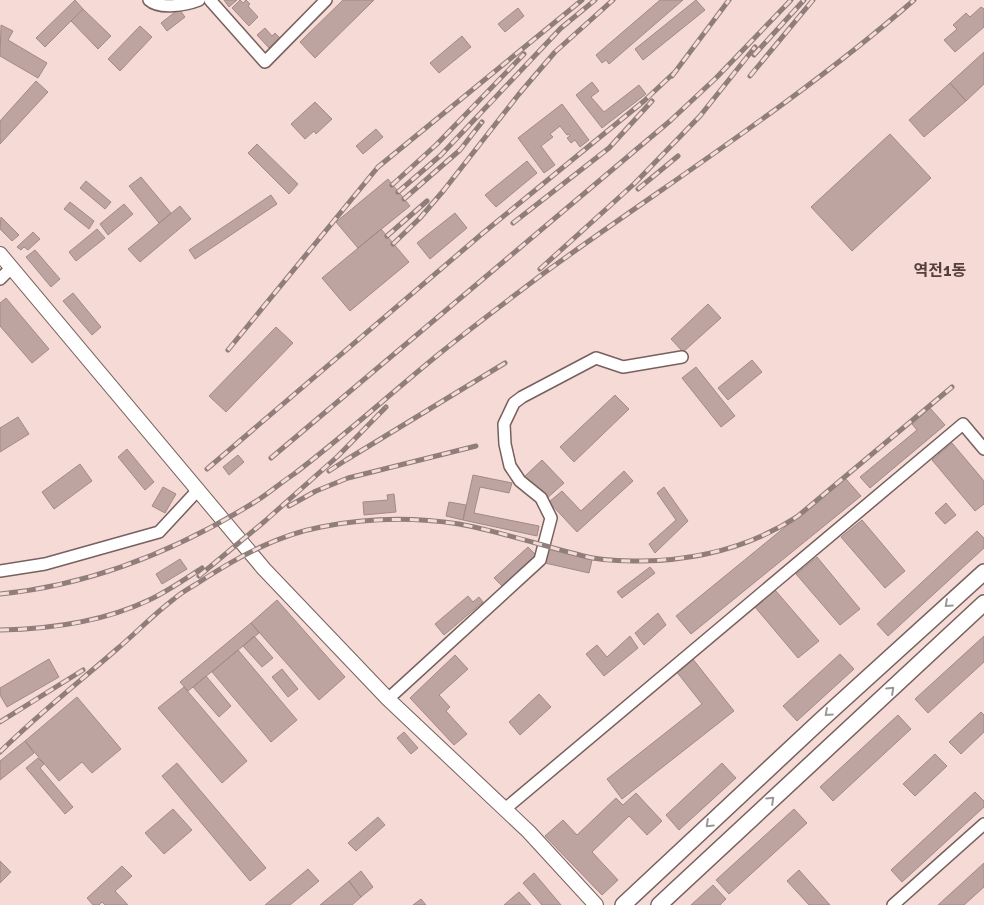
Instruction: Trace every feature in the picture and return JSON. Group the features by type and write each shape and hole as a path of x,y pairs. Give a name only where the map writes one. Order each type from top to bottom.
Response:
{"main road":[{"path":"622,905 984,572"},
{"path":"659,905 984,604"}],"street":[{"path":"149,0 154,4 173,5 199,0"},
{"path":"210,0 265,62 326,0"},
{"path":"0,254 264,569 388,699 543,846 596,905"},
{"path":"0,279 11,268"},
{"path":"388,699 540,560 551,518 541,498 520,481 510,466 505,444 504,424 514,403 596,358 623,367 682,357"},
{"path":"505,809 963,424 984,449"},
{"path":"0,571 45,564 155,533 162,529 197,491"},
{"path":"893,905 984,824"}],"building":[{"path":"75,0 83,9 45,47 36,38"},
{"path":"224,0 237,0 229,7"},
{"path":"240,0 243,3 246,0 250,4 248,6 258,17 249,26 232,8"},
{"path":"343,0 374,0 315,58 300,42"},
{"path":"660,0 683,0 609,64 606,60 602,63 596,55"},
{"path":"696,0 705,10 643,60 635,49"},
{"path":"981,7 984,9 984,27 955,52 944,40 957,29 953,25 966,13 970,17"},
{"path":"518,8 524,16 505,32 498,24"},
{"path":"83,9 111,36 98,49 71,21"},
{"path":"179,9 185,17 167,31 161,23"},
{"path":"1,25 13,31 8,40 47,63 38,78 0,56"},
{"path":"140,26 152,37 120,71 108,59"},
{"path":"265,28 272,36 275,33 280,38 269,48 257,35"},
{"path":"462,36 471,47 439,73 430,63"},
{"path":"984,52 984,84 966,101 950,83"},
{"path":"36,81 48,92 0,144 0,121"},
{"path":"592,82 599,91 591,97 604,112 639,85 646,94 602,128 576,95"},
{"path":"950,83 966,101 924,137 909,120"},
{"path":"315,102 332,119 316,134 314,131 305,139 291,124"},
{"path":"562,104 589,140 580,147 575,140 571,143 567,138 570,136 569,134 567,135 560,126 550,134 553,137 541,146 555,165 544,173 518,138"},
{"path":"376,129 383,137 363,154 356,146"},
{"path":"890,134 931,178 852,251 811,207"},
{"path":"257,144 298,184 289,194 248,153"},
{"path":"527,161 537,173 496,207 485,195"},
{"path":"141,177 171,213 159,223 129,186"},
{"path":"388,179 410,206 358,248 336,222"},
{"path":"86,181 111,202 105,209 80,188"},
{"path":"271,195 277,204 195,259 189,250"},
{"path":"70,202 94,221 89,229 64,209"},
{"path":"124,204 133,214 108,235 100,224"},
{"path":"180,206 191,219 140,262 128,249"},
{"path":"455,213 467,228 430,259 417,243"},
{"path":"1,217 19,235 12,241 0,229"},
{"path":"97,229 105,238 76,261 69,252"},
{"path":"381,229 409,262 350,311 322,278"},
{"path":"33,232 40,239 28,250 24,247 21,250 17,247"},
{"path":"35,250 60,279 51,287 26,257"},
{"path":"73,293 101,327 92,335 63,301"},
{"path":"6,298 49,349 32,363 0,326 0,303"},
{"path":"708,304 721,318 683,352 671,339"},
{"path":"276,327 293,343 226,412 209,396"},
{"path":"752,360 762,372 728,400 718,388"},
{"path":"696,367 735,416 721,427 682,378"},
{"path":"615,395 629,409 574,462 560,447"},
{"path":"930,408 945,425 870,488 860,477 917,430 912,424"},
{"path":"18,417 29,434 0,452 0,428"},
{"path":"952,443 984,481 984,504 975,511 932,460"},
{"path":"127,449 154,482 145,490 118,457"},
{"path":"238,455 244,462 229,475 223,467"},
{"path":"542,460 564,483 545,500 524,477"},
{"path":"80,464 92,481 54,509 42,492"},
{"path":"624,471 633,481 577,532 549,502 562,491 581,511"},
{"path":"473,475 512,483 509,493 480,487 474,513 539,526 537,536 463,520"},
{"path":"845,478 861,496 691,634 676,616"},
{"path":"163,487 176,494 165,513 152,506"},
{"path":"664,487 688,521 655,553 649,544 676,520 657,493"},
{"path":"394,494 396,512 364,515 363,502 388,500 387,495"},
{"path":"449,502 466,505 463,520 446,516"},
{"path":"946,503 956,515 945,524 935,513"},
{"path":"862,520 905,571 885,588 841,537"},
{"path":"977,531 984,538 984,548 888,636 877,624"},
{"path":"528,547 536,555 502,586 494,578"},
{"path":"548,549 592,560 589,573 545,563"},
{"path":"817,557 860,609 840,625 796,574"},
{"path":"180,559 187,569 162,584 156,574"},
{"path":"650,567 655,573 622,598 617,592"},
{"path":"775,590 819,641 798,658 755,607"},
{"path":"468,596 473,602 479,597 483,602 444,635 435,624"},
{"path":"277,600 345,677 319,700 251,623"},
{"path":"658,613 666,625 644,645 635,633"},
{"path":"251,623 259,633 188,691 180,682"},
{"path":"254,636 273,658 262,667 243,646"},
{"path":"630,636 638,648 604,676 586,654 597,645 607,657"},
{"path":"984,636 984,662 928,713 915,699"},
{"path":"238,650 297,720 271,742 212,672"},
{"path":"840,654 854,669 797,721 783,706"},
{"path":"455,655 468,669 439,695 450,707 446,711 467,734 454,745 410,698"},
{"path":"692,658 734,711 622,799 607,779 702,704 676,671"},
{"path":"49,659 59,677 7,707 0,695 0,688"},
{"path":"282,669 298,689 288,697 272,677"},
{"path":"206,676 231,706 219,717 193,687"},
{"path":"184,687 247,761 222,783 158,708"},
{"path":"539,694 551,707 520,735 509,722"},
{"path":"77,697 121,749 92,773 82,762 59,781 25,741"},
{"path":"981,712 984,715 984,732 961,754 949,742"},
{"path":"898,715 911,729 833,801 820,787"},
{"path":"404,732 418,748 411,754 397,738"},
{"path":"25,741 34,753 0,780 0,761"},
{"path":"935,754 947,766 915,796 903,784"},
{"path":"38,758 44,764 40,768 73,807 65,814 26,768"},
{"path":"177,763 266,868 250,881 162,776"},
{"path":"722,763 736,778 679,830 666,815"},
{"path":"975,792 984,801 984,807 902,882 891,870"},
{"path":"636,793 662,821 647,835 629,816 592,852 618,880 602,895 545,836 563,820 577,835 616,798 623,805"},
{"path":"173,809 192,830 164,854 145,833"},
{"path":"794,809 807,823 729,894 716,880"},
{"path":"378,817 385,825 356,851 348,843"},
{"path":"0,861 11,872 0,883"},
{"path":"984,863 984,887 964,905 938,905"},
{"path":"122,866 132,876 115,891 128,905 105,905 102,902 99,905 93,905 87,898"},
{"path":"308,869 319,881 290,905 265,905"},
{"path":"799,870 830,905 809,905 787,881"},
{"path":"361,871 373,887 361,897 349,881"},
{"path":"534,873 561,905 542,905 523,883"},
{"path":"349,881 361,897 352,905 320,905"},
{"path":"713,885 726,899 720,905 691,905"},
{"path":"519,892 531,905 504,905"},
{"path":"421,899 426,905 413,905"}],"railway":[{"path":"228,350 378,167 582,0"},
{"path":"398,192 441,155 561,28 595,0"},
{"path":"393,244 420,218 444,190 519,94 555,52 613,0"},
{"path":"672,76 729,0"},
{"path":"271,458 670,121 716,78 791,0"},
{"path":"754,55 804,0"},
{"path":"750,76 813,0"},
{"path":"0,594 68,582 134,562 198,534 258,500 313,460 439,354 540,276 777,108 824,73 914,0"},
{"path":"540,269 635,183 700,116 755,47"},
{"path":"392,185 437,144 524,54"},
{"path":"207,469 483,233 644,101 676,71"},
{"path":"513,223 609,148 652,101"},
{"path":"404,199 460,150 482,122"},
{"path":"638,189 678,156"},
{"path":"387,236 427,201"},
{"path":"329,471 505,363"},
{"path":"0,752 43,712 177,596 231,562 260,547 290,535 338,524 372,520 407,520 442,522 475,527 572,553 602,559 628,561 663,560 723,550 762,536 798,516 952,387"},
{"path":"199,576 338,456 386,407"},
{"path":"289,506 316,491 348,478 476,446"},
{"path":"0,630 57,626 113,614 156,596 202,568"},
{"path":"0,722 83,670"}],"district":[{"name":"역전1동","path":"940,271"}]}
